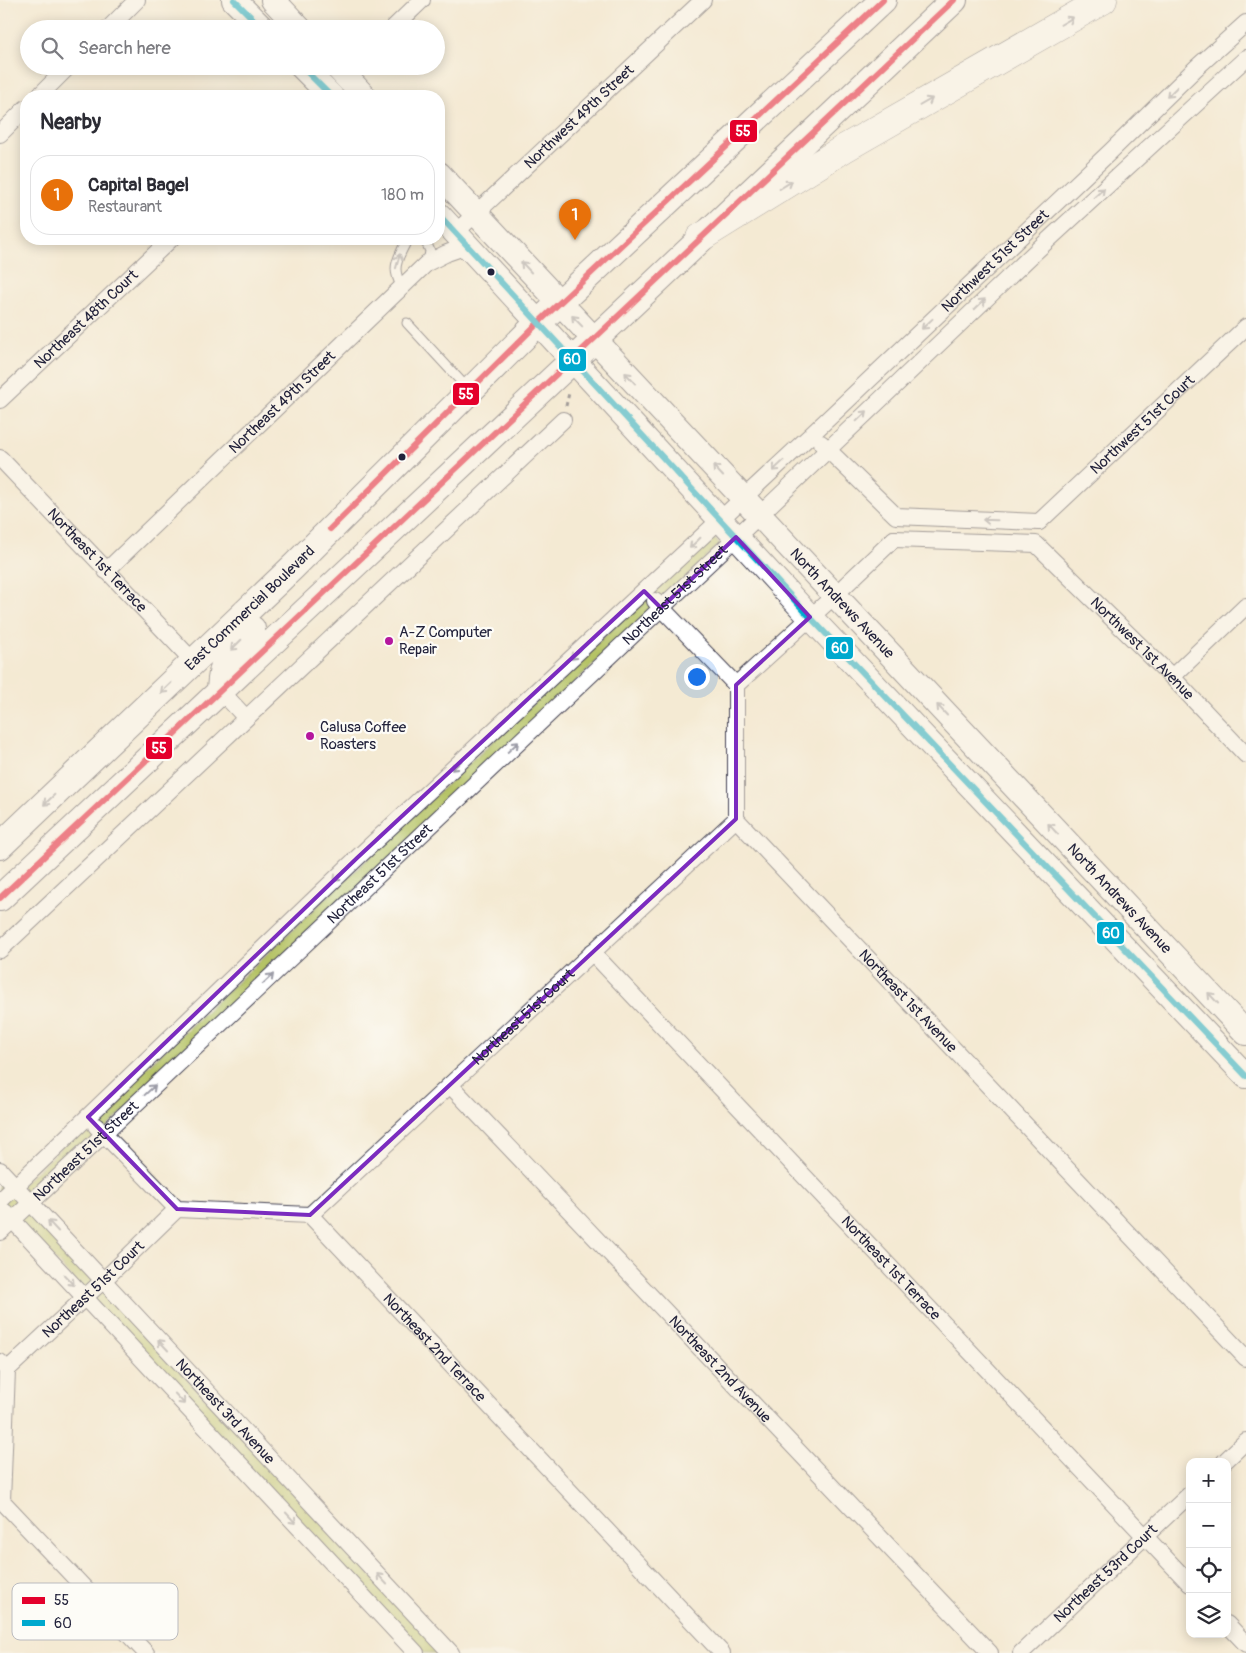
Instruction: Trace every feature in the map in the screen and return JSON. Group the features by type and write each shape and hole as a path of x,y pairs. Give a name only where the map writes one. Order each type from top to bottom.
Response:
{"highway":[{"path":"700,238 845,148 1103,0"}],"main road":[{"path":"234,0 254,20"},
{"path":"273,0 292,20"},
{"name":"East Commercial Boulevard","path":"0,846 293,567 538,323 883,0"},
{"path":"0,898 954,0"},
{"path":"309,75 322,90"},
{"path":"348,75 360,90"},
{"name":"North Andrews Avenue","path":"445,180 1246,1033"},
{"name":"North Andrews Avenue","path":"445,222 810,617 1246,1076"},
{"path":"220,690 225,659 230,651 288,593 292,587 293,567"},
{"path":"100,804 98,789 103,779 180,705 187,695 194,662"}],"street":[{"path":"117,20 137,0"},
{"path":"401,20 422,0"},
{"name":"Northwest 49th Street","path":"461,239 476,212 703,0"},
{"name":"Northwest 51st Street","path":"743,497 1110,152 1196,68 1246,23"},
{"name":"Northwest 51st Street","path":"759,514 1033,254 1246,58"},
{"path":"1196,68 1214,88"},
{"path":"44,90 60,75"},
{"path":"329,90 340,75"},
{"path":"0,134 20,114"},
{"name":"Northeast 49th Street","path":"106,571 427,264 447,253 461,239"},
{"name":"Northeast 48th Court","path":"0,400 165,245"},
{"name":"Northwest 51st Court","path":"1039,522 1246,327"},
{"path":"0,950 563,420"},
{"path":"812,434 896,516 1039,522 1036,544 894,539"},
{"name":"Northeast 1st Terrace","path":"0,458 194,662"},
{"name":"Northeast 51st Street","path":"0,1201 357,858 743,497"},
{"name":"Northeast 51st Street","path":"0,1232 759,514"},
{"path":"736,685 894,539 896,516"},
{"name":"Northwest 1st Avenue","path":"1036,544 1172,677 1246,755"},
{"path":"644,591 736,685 736,819"},
{"path":"1172,677 1246,606"},
{"path":"220,690 246,718"},
{"name":"Northeast 51st Court","path":"310,1215 736,819"},
{"name":"Northeast 1st Avenue","path":"736,819 1246,1358"},
{"path":"357,858 375,878"},
{"name":"Northeast 1st Terrace","path":"592,952 1186,1580"},
{"name":"Northeast 2nd Avenue","path":"450,1085 990,1653"},
{"path":"88,1117 177,1208 310,1215"},
{"name":"Northeast 3rd Avenue","path":"0,1170 451,1653"},
{"name":"Northeast 3rd Avenue","path":"0,1206 416,1653"},
{"name":"Northeast 51st Court","path":"4,1366 104,1281 177,1208"},
{"name":"Northeast 2nd Terrace","path":"310,1215 722,1653"},
{"path":"4,1366 1,1502 79,1583"},
{"path":"1228,1458 1246,1441"},
{"name":"Northeast 53rd Court","path":"1021,1653 1186,1498"},
{"path":"388,1622 406,1605"},
{"path":"1231,1628 1246,1644"},
{"path":"134,1640 146,1653"}],"lane":[{"path":"402,288 396,272 396,262 404,245"},
{"path":"427,245 430,251 427,264"},
{"path":"407,323 470,390"}],"highlighted area":[{"path":"736,537 810,617 736,685 736,819 310,1215 177,1209 88,1117 357,858 644,591 661,608"}],"green space":[{"path":"711,536 720,544 25,1205 443,1653 423,1653 13,1215 0,1227 0,1177 14,1192"}],"transit line":[{"name":"60","path":"234,0 254,20"},
{"name":"55","path":"330,529 538,323 883,0"},
{"name":"55","path":"0,898 954,0"},
{"name":"60","path":"310,75 325,90"},
{"name":"60","path":"445,222 810,617 1246,1076"}],"place":[{"name":"Capital Bagel","path":"575,240"},
{"name":"A-Z Computer Repair","path":"389,641"},
{"name":"Calusa Coffee Roasters","path":"310,736"}]}
